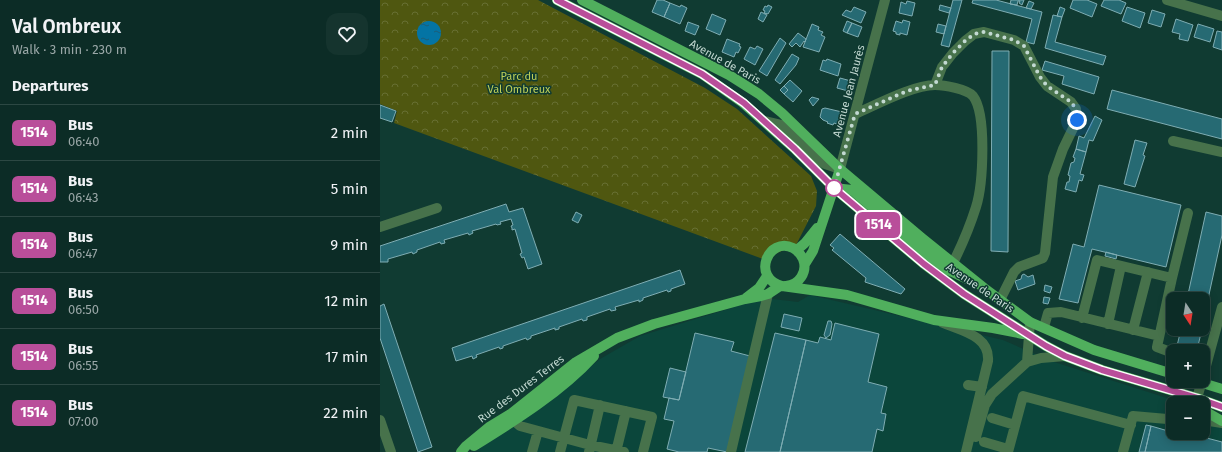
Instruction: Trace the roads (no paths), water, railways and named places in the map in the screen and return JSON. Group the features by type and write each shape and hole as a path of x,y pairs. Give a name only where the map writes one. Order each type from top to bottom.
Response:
{"main road":[{"name":"Avenue de Paris","path":"557,0 702,74 744,103 765,121 834,188 935,273 964,294 1030,336 1065,356 1102,370 1184,396"},
{"name":"Avenue de Paris","path":"582,0 729,75 759,94 782,113 840,169 984,288 1030,322 1094,350 1166,372"},
{"name":"Avenue Jean Jaurès","path":"821,223 840,169"},
{"path":"834,188 852,190 944,268 984,288"},
{"path":"797,250 806,243 821,223"},
{"path":"783,286 793,284 801,277 805,264 813,251 821,223"},
{"path":"805,264 802,256 797,250 784,246 770,252 767,256 765,266 767,276 773,283 783,286 846,295 934,320 993,328 1030,336"},
{"name":"Rue des Dures Terres","path":"745,299 759,288 767,276"},
{"name":"Rue des Dures Terres","path":"464,452 580,371 599,350 617,338 635,330 768,294 783,286"},
{"path":"1210,384 1222,389"},
{"path":"1210,404 1222,407"},
{"path":"1210,414 1222,422"},
{"name":"Rue des Dures Terres","path":"461,452 489,427 513,417"}],"street":[{"name":"Avenue Jean Jaurès","path":"840,169 885,0"},
{"path":"1167,0 1222,16"},
{"path":"935,85 942,67 953,53 974,34 984,32 1014,40 1024,46 1040,77 1047,86 1071,102 1076,109 1077,120 1063,149 1053,178 1045,253 1042,258 1019,268 1014,272 1000,300"},
{"path":"855,114 907,91 935,85 961,89 972,94 977,103 981,122 982,153 980,185 976,206 953,263"},
{"name":"Avenue de Paris","path":"765,121 782,125 800,144 819,160 825,164 840,169"},
{"path":"1173,141 1222,152"},
{"path":"380,227 437,208"},
{"path":"1166,351 1157,348 1188,213"},
{"path":"1082,318 1097,260 1172,278"},
{"path":"1108,324 1121,266"},
{"path":"1133,330 1148,272"},
{"path":"731,452 768,294"},
{"path":"1210,347 1222,307"},
{"path":"1044,327 1048,313 1062,312 1159,336"},
{"path":"934,320 973,335 984,343 989,355 966,452"},
{"path":"1027,362 1030,322"},
{"path":"972,452 985,405 992,394 1027,362 1041,358 1065,356"},
{"path":"968,385 982,387"},
{"path":"984,442 1008,451 1023,396 1131,425"},
{"path":"560,452 574,400 652,417 643,452"},
{"path":"590,449 600,405"},
{"path":"513,417 520,426 564,438 590,449 619,451 626,411"},
{"path":"1123,452 1133,416 1166,419"},
{"path":"992,418 1015,425"},
{"path":"380,420 390,451"},
{"path":"1210,421 1222,422"},
{"path":"532,452 538,431"}],"water":[{"path":"429,21 438,24 441,33 438,42 429,45 420,42 417,33 420,24"}],"park label":[{"name":"Parc du Val Ombreux","path":"519,82"}]}
